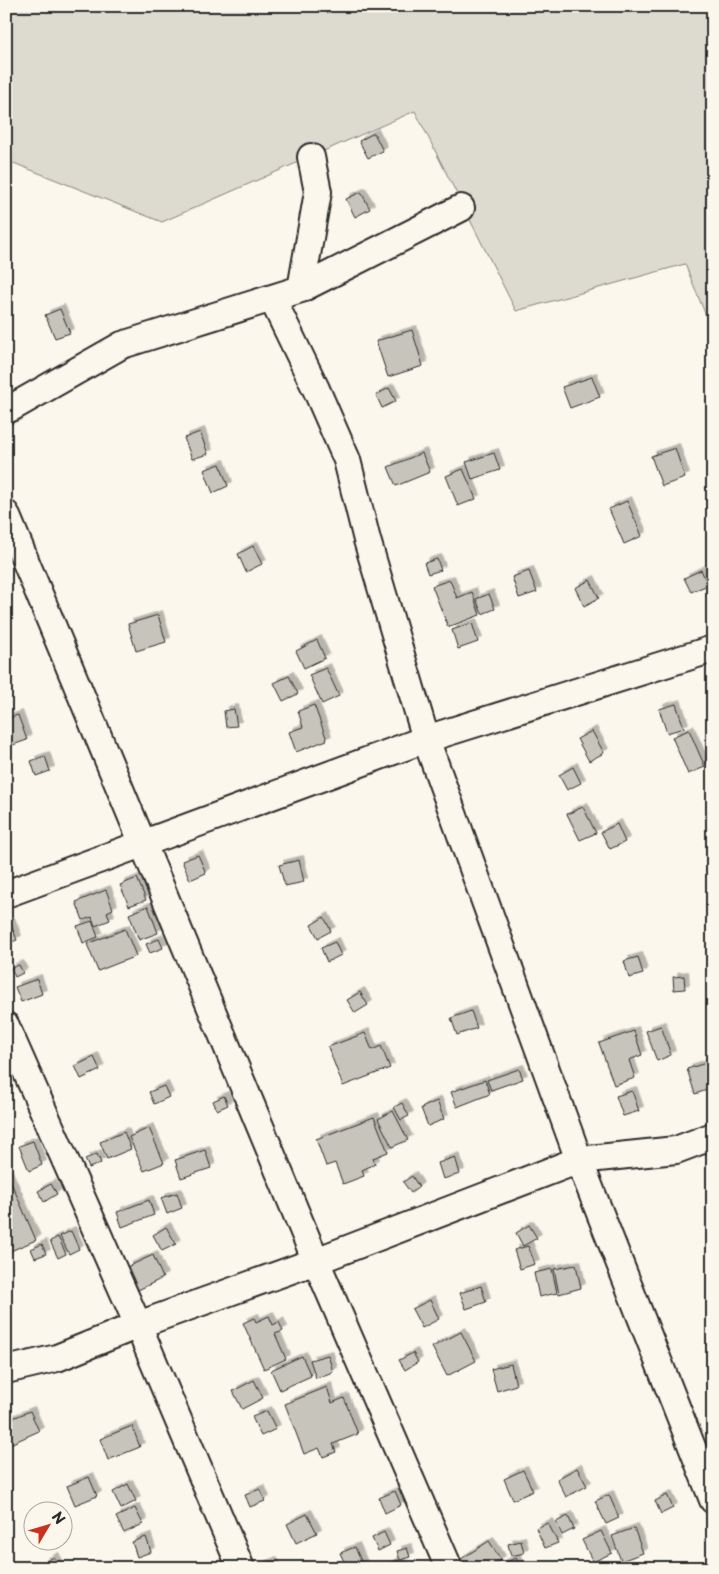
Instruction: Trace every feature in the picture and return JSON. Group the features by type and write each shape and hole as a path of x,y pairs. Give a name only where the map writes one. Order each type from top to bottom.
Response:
{"street":[{"path":"301,289 318,192 311,157"},
{"path":"6,410 122,345 301,289 462,208"},
{"path":"272,298 347,460 367,540 426,738 579,1160 713,1500"},
{"path":"6,514 316,1261 449,1568"},
{"path":"6,894 426,738 713,649"},
{"path":"6,1026 138,1325 240,1568"},
{"path":"6,1370 57,1358 138,1325 316,1261 579,1160 676,1150 713,1136"}],"shaded area":[{"path":"6,6 713,6 713,333 685,264 516,311 415,111 162,222 6,160"}],"building":[{"path":"374,133 383,151 368,158 359,141"},
{"path":"361,192 370,209 355,217 346,199"},
{"path":"60,309 70,333 55,338 45,315"},
{"path":"412,330 423,366 388,377 376,341"},
{"path":"592,377 600,397 570,408 562,387"},
{"path":"389,388 396,401 382,408 376,395"},
{"path":"200,432 208,454 192,459 184,438"},
{"path":"675,448 685,478 662,486 651,456"},
{"path":"422,453 430,472 396,486 388,467"},
{"path":"494,453 500,470 472,479 466,462"},
{"path":"220,464 228,486 213,493 204,470"},
{"path":"463,469 476,499 458,506 446,476"},
{"path":"627,501 642,536 624,544 609,509"},
{"path":"253,546 262,564 246,572 238,554"},
{"path":"437,559 441,570 428,574 424,563"},
{"path":"701,570 708,585 691,592 684,578"},
{"path":"529,571 537,592 519,598 512,577"},
{"path":"450,580 457,598 472,592 480,615 448,627 432,586"},
{"path":"590,580 599,598 584,606 575,588"},
{"path":"489,594 495,609 482,614 476,599"},
{"path":"158,615 166,642 136,651 128,624"},
{"path":"472,623 478,642 458,649 452,630"},
{"path":"317,640 325,658 304,668 296,651"},
{"path":"326,668 339,696 322,704 309,675"},
{"path":"289,676 298,694 283,701 274,683"},
{"path":"676,704 684,728 667,733 659,709"},
{"path":"314,705 327,740 296,752 289,732 303,727 298,711"},
{"path":"234,709 237,726 226,727 224,711"},
{"path":"18,715 27,740 7,747 6,719"},
{"path":"689,730 705,767 688,774 672,737"},
{"path":"592,731 604,753 589,761 577,739"},
{"path":"45,756 50,771 36,776 31,761"},
{"path":"573,767 581,783 567,790 559,775"},
{"path":"583,807 596,833 580,840 567,814"},
{"path":"617,824 625,842 610,849 601,832"},
{"path":"198,855 206,873 190,880 182,861"},
{"path":"299,860 304,882 285,886 279,865"},
{"path":"137,878 146,900 129,906 120,885"},
{"path":"106,890 113,909 107,912 110,920 95,926 92,917 83,920 76,902"},
{"path":"148,906 158,933 139,940 129,914"},
{"path":"324,917 331,931 318,938 311,925"},
{"path":"92,921 98,937 83,943 77,926"},
{"path":"10,922 17,940 6,944 6,923"},
{"path":"125,929 136,956 98,971 87,944"},
{"path":"159,939 163,948 150,953 146,944"},
{"path":"335,942 341,955 327,962 321,948"},
{"path":"638,957 643,974 629,978 624,961"},
{"path":"19,965 23,973 15,977 11,968"},
{"path":"684,976 685,989 674,990 673,977"},
{"path":"37,979 42,994 21,1002 15,987"},
{"path":"360,992 368,1005 355,1013 347,1000"},
{"path":"471,1011 477,1028 457,1035 451,1018"},
{"path":"661,1026 671,1055 657,1061 646,1031"},
{"path":"634,1031 642,1055 629,1060 635,1078 614,1085 599,1043"},
{"path":"365,1033 372,1050 381,1046 390,1068 343,1086 328,1047"},
{"path":"94,1057 100,1070 81,1079 75,1066"},
{"path":"709,1062 713,1074 713,1088 695,1094 687,1069"},
{"path":"519,1069 523,1079 491,1090 487,1080"},
{"path":"485,1080 490,1094 457,1107 451,1092"},
{"path":"164,1086 169,1097 154,1104 149,1092"},
{"path":"632,1091 639,1111 623,1116 616,1096"},
{"path":"224,1096 228,1105 217,1110 213,1101"},
{"path":"437,1101 444,1119 428,1126 421,1108"},
{"path":"402,1103 409,1116 401,1120 394,1107"},
{"path":"393,1111 408,1140 392,1147 378,1119"},
{"path":"374,1117 388,1152 373,1158 375,1164 362,1170 364,1176 343,1184 335,1163 326,1166 316,1139"},
{"path":"149,1128 164,1163 144,1171 129,1137"},
{"path":"124,1132 131,1149 107,1159 100,1142"},
{"path":"33,1141 42,1165 29,1171 19,1146"},
{"path":"205,1150 211,1168 181,1178 175,1160"},
{"path":"97,1154 101,1163 89,1168 85,1159"},
{"path":"455,1157 460,1174 443,1179 438,1163"},
{"path":"6,1171 36,1240 6,1253"},
{"path":"412,1176 419,1187 411,1193 403,1182"},
{"path":"51,1184 57,1194 44,1202 38,1191"},
{"path":"177,1193 182,1208 167,1214 161,1198"},
{"path":"149,1200 154,1215 122,1227 117,1212"},
{"path":"529,1225 537,1238 523,1246 516,1233"},
{"path":"166,1227 176,1244 162,1251 153,1235"},
{"path":"71,1231 79,1249 69,1254 60,1236"},
{"path":"58,1237 66,1254 58,1258 50,1241"},
{"path":"42,1244 46,1254 35,1258 31,1249"},
{"path":"528,1246 535,1264 520,1269 514,1250"},
{"path":"153,1255 163,1278 138,1290 127,1267"},
{"path":"576,1265 581,1288 559,1294 554,1269"},
{"path":"552,1269 557,1293 539,1297 534,1273"},
{"path":"481,1286 486,1302 466,1309 460,1293"},
{"path":"430,1300 439,1319 422,1328 412,1309"},
{"path":"269,1316 273,1325 279,1322 283,1331 275,1334 286,1359 264,1369 243,1323 254,1318 256,1322"},
{"path":"461,1332 476,1361 447,1376 432,1347"},
{"path":"413,1353 418,1362 405,1370 399,1360"},
{"path":"328,1355 333,1372 316,1378 310,1360"},
{"path":"302,1356 311,1376 280,1390 271,1370"},
{"path":"511,1364 516,1385 497,1391 491,1369"},
{"path":"254,1380 263,1398 242,1409 233,1391"},
{"path":"327,1387 332,1403 344,1398 358,1434 333,1444 336,1452 323,1457 319,1448 304,1454 285,1404"},
{"path":"30,1411 39,1431 6,1446 6,1421"},
{"path":"267,1411 276,1429 261,1436 252,1417"},
{"path":"132,1426 140,1447 108,1460 100,1439"},
{"path":"577,1468 587,1486 566,1497 557,1479"},
{"path":"523,1470 533,1491 513,1500 504,1479"},
{"path":"89,1477 97,1496 75,1505 67,1486"},
{"path":"128,1484 136,1501 121,1509 113,1492"},
{"path":"260,1489 265,1501 250,1507 245,1495"},
{"path":"395,1491 401,1505 385,1513 379,1498"},
{"path":"609,1495 619,1518 606,1524 595,1501"},
{"path":"667,1495 673,1508 661,1514 655,1501"},
{"path":"135,1508 143,1524 124,1533 116,1517"},
{"path":"307,1514 317,1533 296,1543 287,1524"},
{"path":"568,1516 574,1529 562,1535 556,1522"},
{"path":"548,1523 558,1543 545,1548 536,1528"},
{"path":"634,1528 643,1553 621,1561 612,1536"},
{"path":"601,1531 612,1553 593,1562 582,1540"},
{"path":"384,1532 390,1545 378,1551 372,1538"},
{"path":"146,1537 151,1552 137,1557 132,1542"},
{"path":"489,1541 501,1560 489,1568 467,1568 461,1559"},
{"path":"521,1541 524,1553 511,1556 508,1544"},
{"path":"355,1547 363,1566 347,1568 340,1553"},
{"path":"407,1548 410,1557 400,1560 397,1551"},
{"path":"54,1557 60,1568 46,1568 43,1563"},
{"path":"516,1558 521,1568 503,1568 502,1564"},
{"path":"398,1560 403,1568 384,1568"},
{"path":"272,1561 276,1568 261,1568 260,1566"}]}
